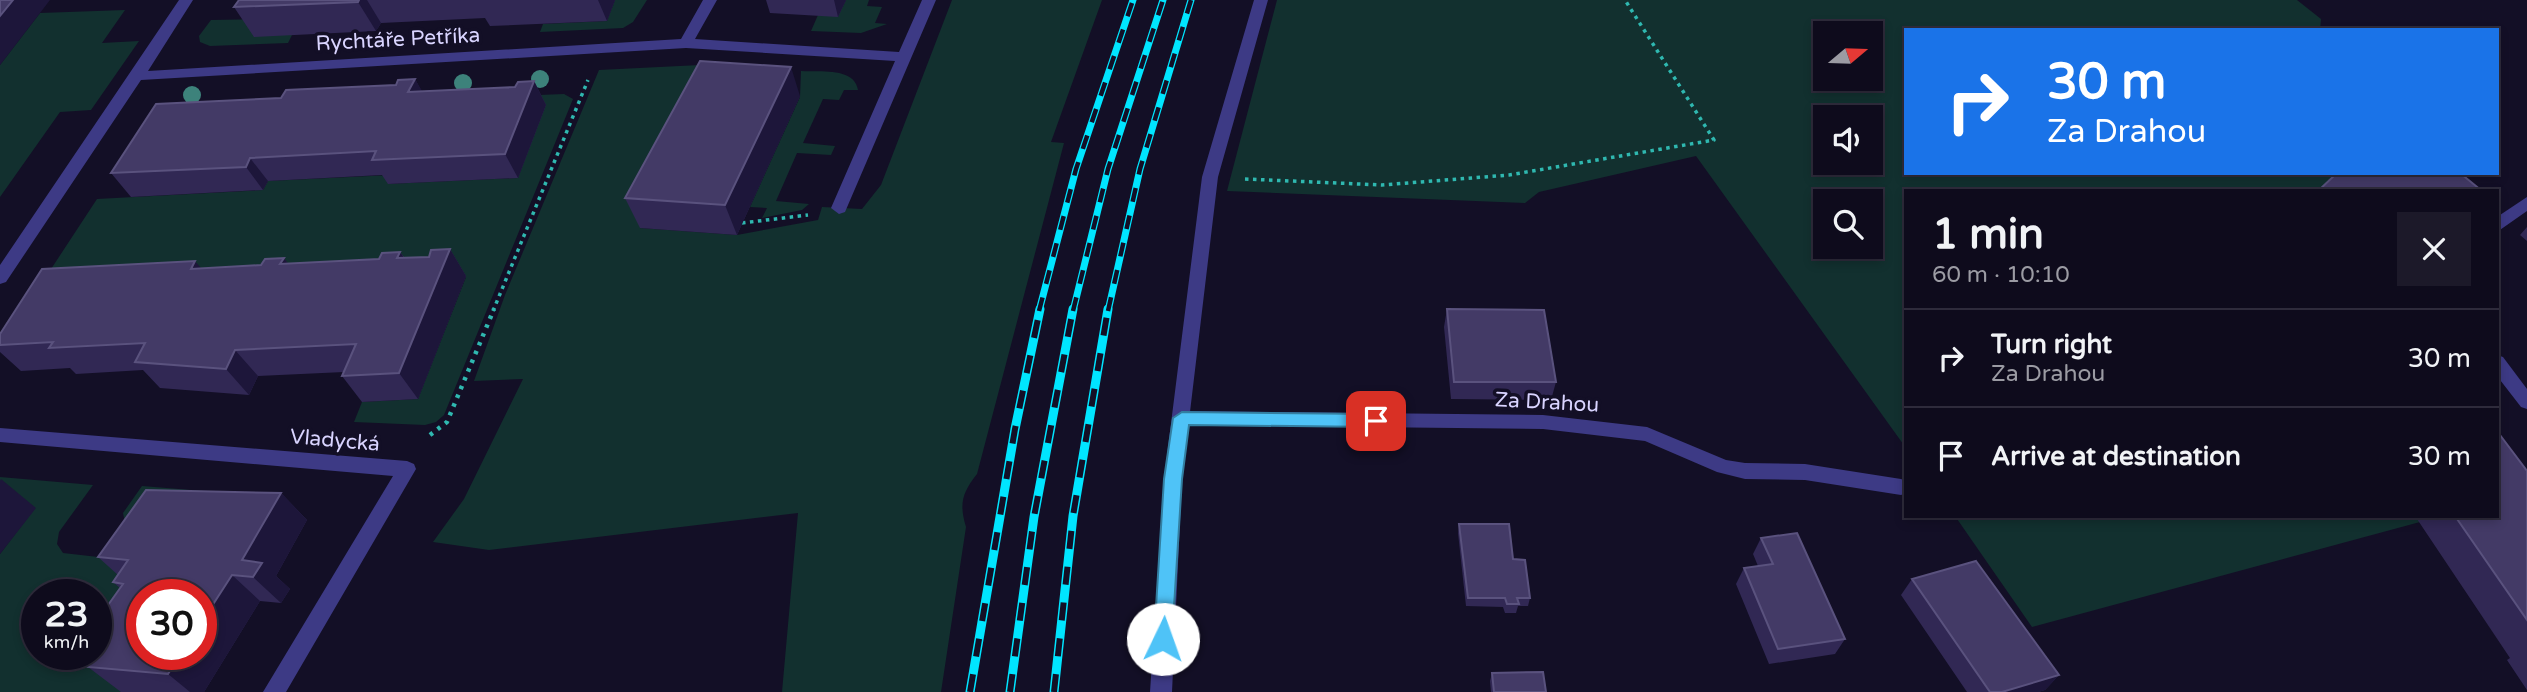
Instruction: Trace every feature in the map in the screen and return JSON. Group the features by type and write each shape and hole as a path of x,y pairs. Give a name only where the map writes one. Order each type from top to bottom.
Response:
{"street":[{"path":"0,278 186,0"},
{"path":"686,43 710,0"},
{"path":"839,208 929,0"},
{"path":"1161,692 1166,559 1210,177 1261,0"},
{"name":"Rychtáře Petříka","path":"137,76 686,43 905,57"},
{"path":"2499,224 2527,203"},
{"path":"2499,365 2527,402"},
{"name":"Za Drahou","path":"1182,418 1543,422 1596,426 1647,434 1673,442 1724,467 1745,471 1805,472 1901,487"},
{"name":"Vladycká","path":"0,435 407,469 274,692"}],"path":[{"path":"1210,177 1382,185 1509,175 1714,140 1625,0"},
{"path":"430,435 447,422 590,76"},
{"path":"742,223 812,214"}],"green space":[{"path":"615,0 647,0 633,22 623,28 540,32 543,24 607,21"},
{"path":"846,0 869,0 867,6 882,7 875,23 887,24 861,33 811,31 818,15 838,16"},
{"path":"952,0 1102,0 1051,142 1064,143 977,474 963,499 966,527 941,692 782,692 798,513 489,550 433,542 464,499 523,379 474,381 505,295 599,70 700,65 640,228 737,235 818,220 822,207 862,209 881,185"},
{"path":"1277,0 2297,0 2321,19 2320,28 1904,28 1904,175 2337,175 2321,189 1904,189 1904,445 1696,156 1539,192 1525,203 1227,191"},
{"path":"125,10 102,43 139,41 91,110 60,112 0,197 0,65 40,13"},
{"path":"265,19 292,35 288,43 210,46 200,42 199,36 211,20"},
{"path":"801,71 843,74 850,77 858,90 844,90 839,100 823,99 803,143 835,146 831,155 797,153 776,201 809,204 802,210 762,218 767,208 750,207 800,97"},
{"path":"564,94 573,99 444,415 436,422 425,425 354,422 362,402 418,399 466,277 32,298 97,199 263,190 268,181 391,175 388,184 518,178 545,105 491,97"},
{"path":"0,477 93,485 59,532 57,544 63,553 107,558 125,523 123,513 142,486 278,497 164,579 126,579 127,670 122,692 0,692 0,554 35,508 0,505"},
{"path":"1956,518 2417,518 2420,522 2032,627"}],"building":[{"path":"0,0 13,0 0,16"},
{"path":"239,0 359,0 234,7"},
{"path":"700,61 791,67 725,205 625,198"},
{"path":"415,79 408,92 515,87 518,82 534,81 505,154 372,160 376,151 250,158 246,167 111,173 156,104 281,98 286,90 396,85 398,80"},
{"path":"2335,175 2462,175 2480,189 2320,189"},
{"path":"450,249 399,373 342,376 356,344 235,350 226,369 135,362 145,343 49,348 53,342 0,345 0,334 42,269 195,261 191,269 261,265 265,259 284,258 280,264 379,259 382,253 400,252 397,258 429,257 431,250"},
{"path":"1447,309 1544,310 1556,382 1454,382"},
{"path":"2499,434 2527,471 2527,620 2456,518 2499,518"},
{"path":"146,490 281,493 242,560 262,563 253,577 232,575 217,598 217,579 126,579 126,670 171,670 168,674 112,669 112,599 123,584 113,582 128,560 98,557"},
{"path":"1459,524 1509,524 1513,559 1525,560 1530,598 1517,598 1519,604 1507,604 1505,598 1468,598"},
{"path":"1797,533 1845,639 1778,649 1744,568 1773,564 1761,538"},
{"path":"1976,561 2059,675 2002,692 1990,692 1912,579"},
{"path":"1543,672 1546,692 1494,692 1492,673"}],"railway":[{"path":"1039,311 1076,169 1133,0"},
{"path":"1073,311 1108,169 1163,0"},
{"path":"1108,311 1140,169 1191,0"},
{"path":"970,692 1015,429 1040,309"},
{"path":"1010,692 1034,517 1073,309"},
{"path":"1054,692 1073,516 1108,309"}],"route":[{"path":"1163,639 1166,559 1182,418 1376,421"}]}
